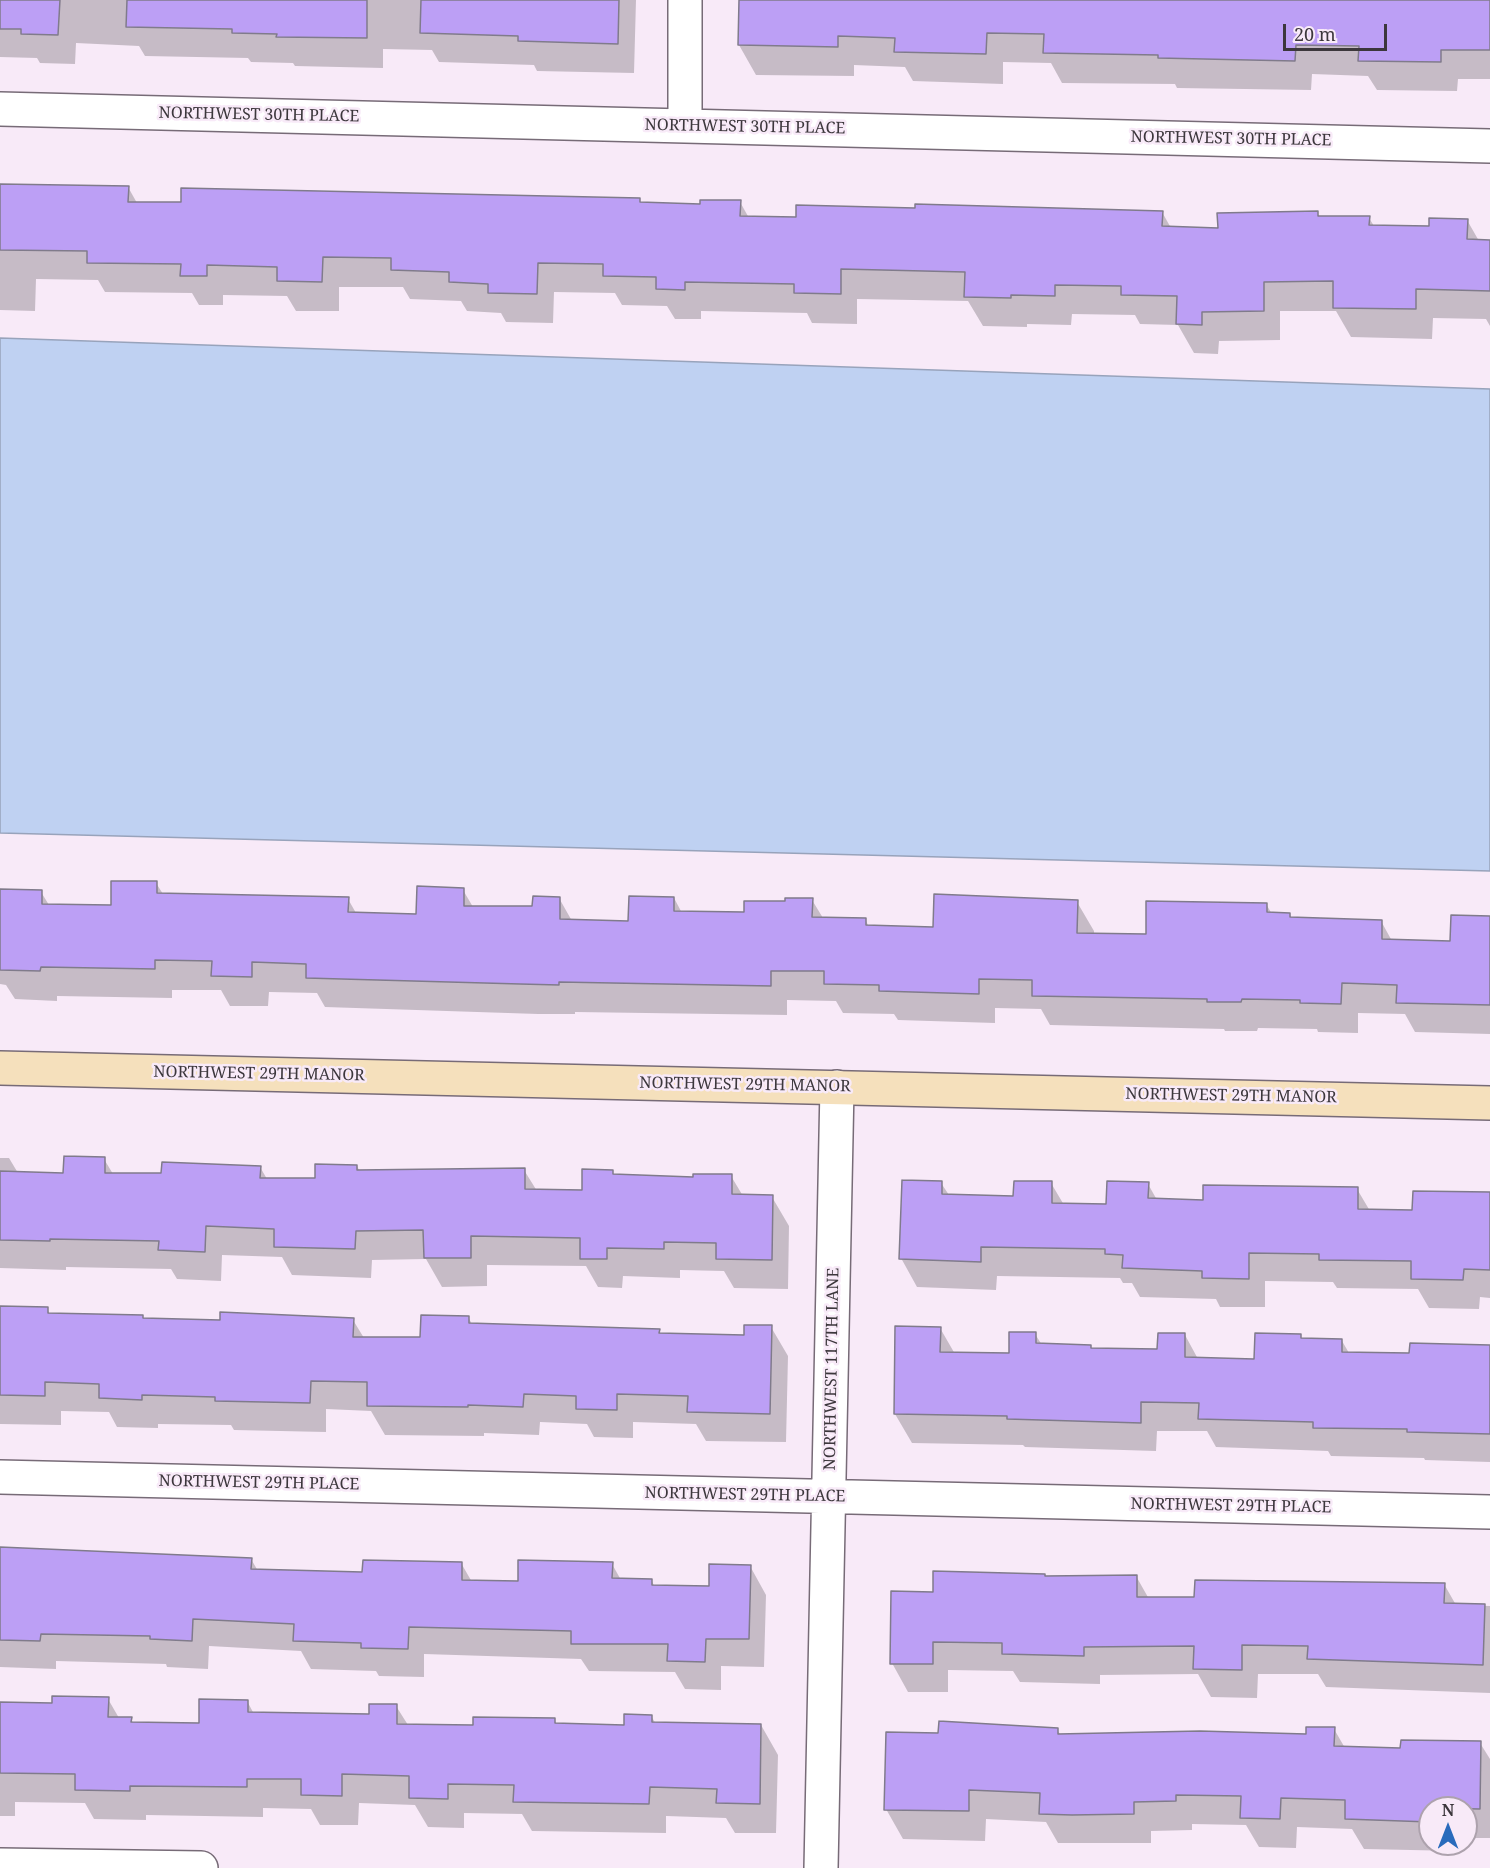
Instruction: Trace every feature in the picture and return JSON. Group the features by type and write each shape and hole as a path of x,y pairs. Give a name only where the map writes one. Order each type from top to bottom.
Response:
{"street":[{"path":"685,0 685,125"},
{"name":"NORTHWEST 30TH PLACE","path":"0,109 1490,146"},
{"name":"NORTHWEST 29TH MANOR","path":"0,1068 1490,1103"},
{"name":"NORTHWEST 117TH LANE","path":"821,1868 837,1087"},
{"name":"NORTHWEST 29TH PLACE","path":"0,1477 1490,1512"},
{"path":"0,1865 201,1868"}],"water":[{"path":"0,338 1490,389 1490,871 0,833"}],"building":[{"path":"0,0 60,0 58,35 21,34 21,29 0,29"},
{"path":"127,0 367,0 367,38 276,37 277,34 232,33 232,29 126,27"},
{"path":"421,0 619,0 618,44 518,41 518,36 420,33"},
{"path":"739,0 1490,0 1490,50 1441,50 1441,62 1358,61 1359,46 1296,45 1295,61 1158,58 1158,55 1043,53 1044,34 987,33 986,54 894,52 895,38 838,36 838,47 738,45"},
{"path":"0,184 129,186 128,202 181,202 181,188 640,198 640,202 700,204 700,200 741,200 740,216 796,217 796,205 915,208 915,204 1163,211 1162,226 1218,228 1217,213 1318,211 1318,216 1370,216 1369,225 1429,226 1429,218 1468,219 1467,239 1490,240 1490,291 1416,289 1416,309 1333,308 1333,281 1264,282 1264,311 1202,312 1202,325 1176,324 1177,296 1121,295 1121,286 1055,285 1055,296 964,297 965,272 841,269 841,294 794,293 794,284 685,282 685,290 656,289 656,277 603,276 603,264 538,263 537,294 488,293 488,284 449,282 449,272 391,270 391,258 323,257 322,282 277,281 277,267 207,265 207,276 180,276 181,264 87,263 87,251 0,250"},
{"path":"111,881 157,881 157,893 349,897 348,912 416,914 417,886 464,888 464,906 532,906 533,896 560,897 560,919 628,921 629,896 674,897 674,911 744,912 744,901 813,898 812,917 866,918 866,925 933,927 934,894 1078,900 1077,933 1146,934 1146,901 1267,903 1267,912 1290,913 1290,917 1382,920 1382,939 1450,941 1451,915 1490,916 1490,1005 1396,1003 1397,985 1342,983 1341,1004 1300,1003 1300,1000 1242,999 1241,1002 1207,1002 1207,999 1032,996 1032,980 979,979 979,994 879,991 879,985 824,984 824,971 771,971 771,986 559,982 559,985 306,978 306,964 252,962 252,977 211,976 212,961 155,960 155,969 41,967 40,971 0,970 0,889 42,890 42,904 111,905"},
{"path":"64,1156 105,1157 105,1173 161,1173 162,1162 261,1166 260,1178 315,1178 315,1164 357,1165 357,1170 525,1168 525,1189 582,1190 582,1169 613,1170 613,1174 693,1177 693,1174 732,1174 732,1194 773,1195 772,1260 716,1259 716,1243 664,1242 664,1249 607,1248 607,1259 580,1259 580,1238 471,1236 471,1258 424,1258 423,1230 356,1231 355,1249 274,1247 274,1229 206,1226 205,1252 158,1250 159,1241 0,1240 0,1171 63,1173"},
{"path":"902,1180 942,1181 942,1194 1013,1196 1014,1181 1052,1181 1052,1203 1106,1204 1107,1181 1149,1182 1148,1198 1203,1200 1203,1185 1358,1187 1358,1209 1412,1210 1413,1191 1490,1192 1490,1270 1464,1269 1463,1280 1411,1279 1411,1261 1319,1260 1319,1254 1249,1253 1249,1279 1202,1278 1202,1271 1122,1268 1123,1255 1105,1254 1105,1249 981,1247 981,1262 899,1259"},
{"path":"0,1306 48,1307 48,1313 143,1315 143,1318 220,1320 220,1312 354,1318 353,1337 420,1337 421,1315 469,1316 469,1323 660,1329 659,1333 744,1335 744,1325 772,1325 770,1414 687,1412 688,1396 617,1394 617,1410 576,1409 576,1396 524,1394 523,1407 367,1406 367,1382 311,1381 310,1403 215,1401 215,1397 142,1395 142,1400 99,1398 99,1384 45,1382 45,1396 0,1395"},
{"path":"895,1326 941,1327 940,1352 1009,1353 1009,1332 1036,1332 1036,1343 1091,1345 1091,1348 1157,1349 1158,1333 1185,1333 1185,1357 1254,1359 1255,1333 1301,1334 1301,1338 1342,1339 1342,1352 1409,1353 1410,1343 1490,1345 1490,1434 1407,1432 1407,1429 1313,1428 1313,1422 1198,1419 1199,1403 1141,1402 1141,1423 1007,1419 1007,1416 894,1414"},
{"path":"0,1547 252,1558 251,1569 362,1572 363,1560 462,1562 462,1580 518,1581 518,1560 613,1562 612,1578 652,1579 652,1585 709,1586 709,1564 751,1565 749,1639 706,1639 705,1662 667,1661 668,1644 571,1644 571,1631 409,1627 408,1649 361,1648 361,1643 293,1641 294,1624 193,1619 192,1641 150,1639 150,1636 41,1634 40,1641 0,1640"},
{"path":"933,1571 1045,1574 1045,1576 1137,1575 1137,1597 1194,1597 1195,1580 1445,1583 1444,1603 1485,1604 1483,1665 1307,1659 1308,1646 1242,1645 1242,1670 1193,1669 1194,1646 1084,1647 1084,1656 1002,1654 1002,1643 933,1642 933,1664 890,1664 891,1591 933,1592"},
{"path":"52,1696 109,1697 108,1717 132,1717 131,1722 199,1723 199,1699 248,1700 248,1712 369,1714 369,1704 397,1704 397,1724 473,1725 473,1717 555,1718 555,1723 624,1725 624,1714 652,1715 652,1722 761,1724 760,1804 716,1803 717,1789 650,1787 649,1804 513,1802 514,1785 448,1784 448,1799 409,1798 409,1776 342,1774 342,1796 301,1795 301,1779 247,1779 247,1787 130,1786 130,1791 75,1790 75,1774 0,1773 0,1702 52,1703"},
{"path":"939,1721 1058,1728 1058,1734 1200,1731 1306,1734 1306,1727 1335,1727 1334,1746 1400,1748 1401,1740 1481,1741 1480,1809 1478,1809 1478,1796 1418,1796 1418,1822 1345,1819 1345,1800 1281,1798 1280,1819 1240,1818 1241,1796 1176,1795 1176,1801 1134,1802 1134,1814 1039,1814 1040,1793 969,1790 969,1811 884,1810 886,1732 938,1733"}]}
